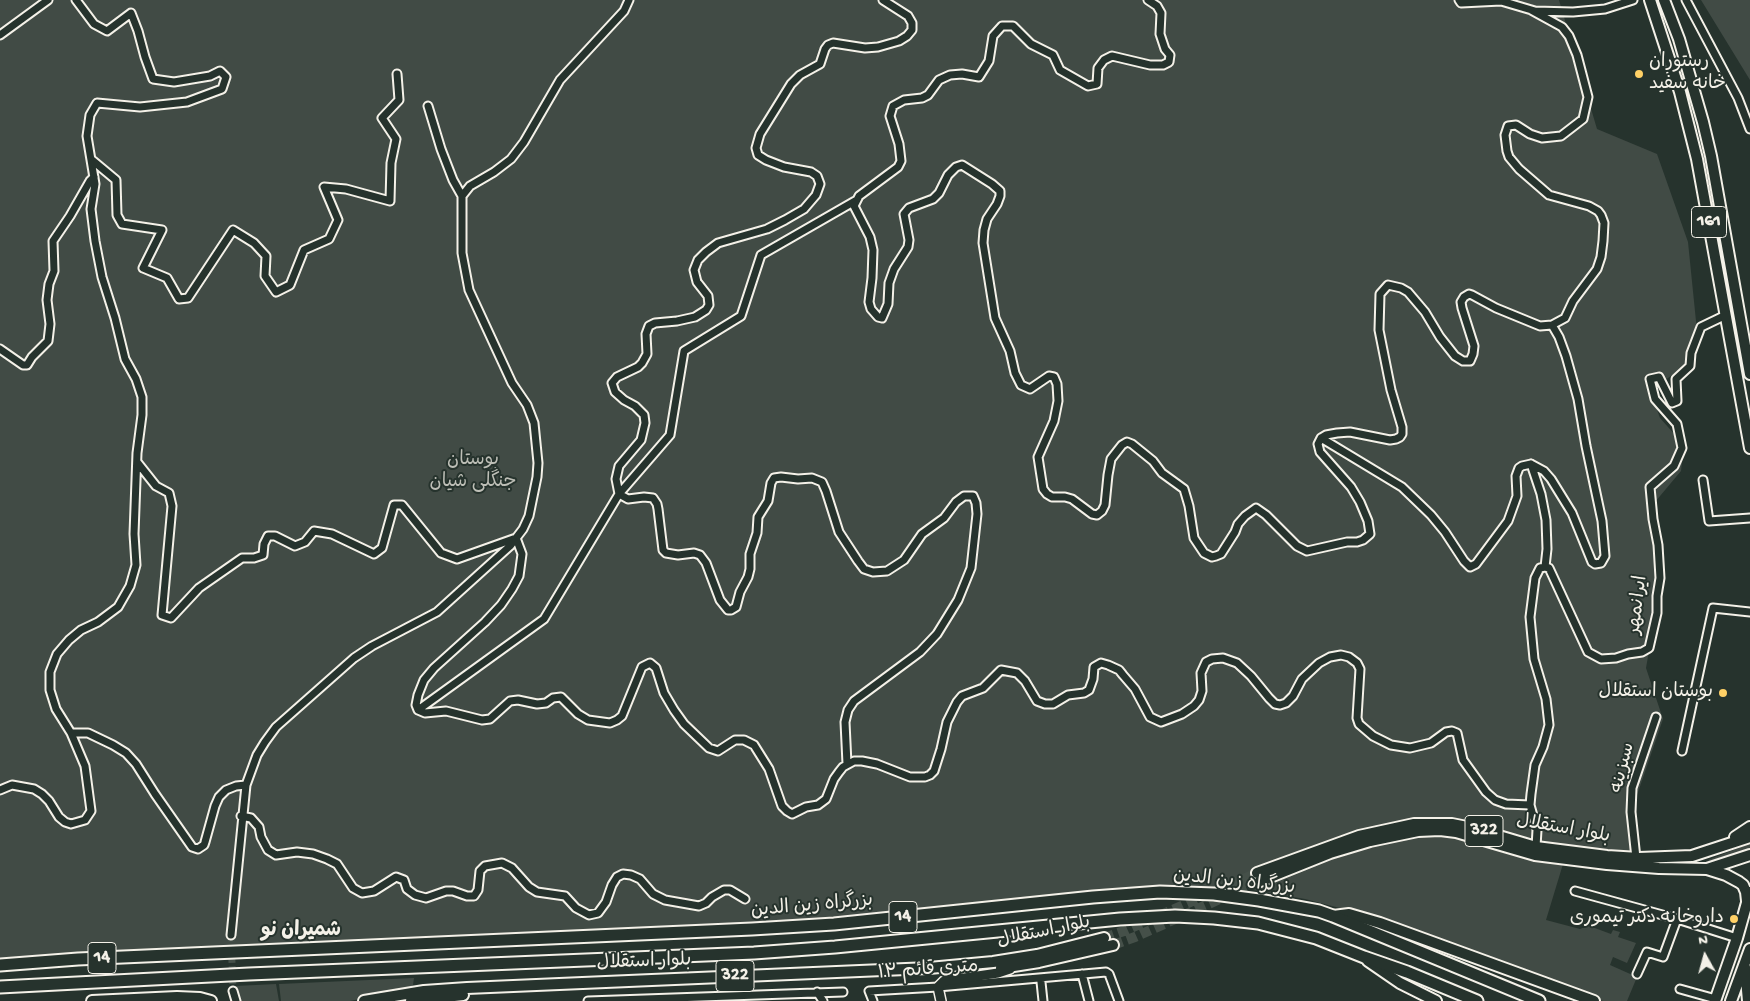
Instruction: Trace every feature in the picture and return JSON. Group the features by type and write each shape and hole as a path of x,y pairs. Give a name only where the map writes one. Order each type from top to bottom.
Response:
{"highway":[{"name":"بزرگراه زین الدین","path":"0,965 834,924 1093,897 1160,892 1214,894 1258,900 1334,916 1539,1001"},
{"name":"بزرگراه زین الدین","path":"0,987 249,974 754,953 1120,919 1175,916 1258,923 1316,938 1477,1001"}],"main road":[{"name":"161","path":"1650,0 1689,125 1750,448"},
{"name":"161","path":"1664,0 1689,72 1705,130 1750,372"},
{"name":"بلوار استقلال","path":"1750,837 1692,856 1636,858 1536,847 1462,826 1436,823 1414,824 1359,836 1259,877 1370,841 1397,834 1425,830 1440,830 1470,835 1535,855 1607,864 1707,869 1750,855"},
{"path":"1715,849 1750,826"},
{"path":"1707,869 1726,875 1739,882 1748,897 1737,938 1715,1000"},
{"path":"1334,916 1349,914 1380,923 1594,1001"},
{"name":"بلوار استقلال","path":"364,1001 424,991 467,988 919,968 993,962 1037,955 1104,938"},
{"name":"بلوار استقلال","path":"412,1001 468,994 934,974 1025,964 1113,945"},
{"path":"1731,1001 1750,950"},
{"path":"1364,957 1400,983 1436,1001"},
{"path":"1745,963 1748,1001"},
{"path":"942,1001 938,988 944,981 998,973 1025,964"},
{"path":"92,1001 169,997 200,998 211,1001"}],"street":[{"path":"0,35 48,0"},
{"path":"0,790 12,785 34,790 49,801 59,817 71,824 85,820 91,811 85,766 71,733 56,709 50,690 50,672 57,654 69,640 81,630 98,622 118,607 130,586 136,565 134,534 142,397 136,379 125,359 102,277 91,209 95,184 87,136 90,115 96,103 140,107 187,102 222,89 226,77 220,70 210,76 174,82 153,79 131,13 107,31 94,24 76,0"},
{"path":"462,196 470,186 494,172 511,159 524,142 560,80 570,67 624,11 629,0"},
{"path":"848,764 845,722 848,710 854,701 920,652 937,634 958,600 971,568 977,514 973,496 964,496 956,502 944,518 922,534 904,560 887,571 873,572 864,569 839,532 822,482 812,478 798,480 781,477 774,478 771,483 768,501 758,517 757,533 750,554 748,577 740,592 736,607 731,610 724,607 720,600 706,563 700,555 694,553 678,555 666,553 663,550 658,509 653,498 628,499 619,494 616,479 619,466 640,440 645,423 644,415 635,406 614,392 612,383 617,377 638,367 642,363 647,354 646,334 649,326 655,322 677,321 695,317 706,310 709,305 708,296 697,282 694,270 698,260 706,252 718,243 767,229 785,220 804,209 816,195 820,184 818,176 811,172 766,160 758,155 756,148 760,134 791,84 800,75 820,64 828,45 864,48 878,47 899,41 907,36 912,30 912,23 908,16 883,0"},
{"path":"1148,0 1157,6 1161,13 1160,34 1165,49 1170,55 1170,62 1164,65 1150,65 1112,56 1104,60 1098,68 1097,84 1088,86 1060,70 1053,55 1031,44 1013,26 1002,26 993,36 989,61 979,77 950,74 939,80 928,95 922,98 904,100 893,106 890,116 900,153 900,162 898,167 858,196 854,206 870,237 872,278 869,302 871,309 878,317 882,318 888,304 889,283 894,269 908,247 909,240 904,214 909,208 933,199 939,193 948,175 956,166 962,165 1000,191 997,204 987,218 983,243 995,318 1010,351 1015,373 1021,385 1030,389 1049,376 1054,377 1057,384 1058,401 1054,421 1038,457 1043,489 1047,494 1052,497 1072,499 1092,514 1097,515 1105,505 1111,459 1126,442 1138,447 1158,469 1184,489 1194,538 1204,553 1212,557 1221,554 1238,524 1256,508 1266,514 1297,546 1307,551 1363,540 1370,534 1365,511 1351,487 1320,452 1318,444 1320,438"},
{"path":"1320,438 1331,434 1350,432 1390,440 1396,439 1402,434 1402,427 1391,390 1379,330 1380,294 1388,285 1401,288 1419,303 1443,342 1455,356 1463,361 1470,361 1474,346 1462,308 1462,299 1469,294 1496,308 1540,326 1552,325 1565,318 1573,301 1597,269 1601,257 1604,223 1601,215 1594,209 1576,202 1549,195 1519,169 1509,157 1504,135 1508,126 1516,125 1530,134 1542,138 1561,136 1582,119 1588,98 1577,55 1569,36 1562,27 1532,10 1501,1 1461,3 1459,0"},
{"path":"1532,10 1573,12 1605,9 1633,0"},
{"path":"1686,0 1738,98 1750,129"},
{"path":"92,160 116,180 117,215 122,224 162,230 143,268 166,278 179,299 188,298 233,230 254,243 266,256 265,276 276,292 290,284 304,250 329,239 338,220 324,188 346,189 390,201 391,163 396,139 382,118 399,100 397,74"},
{"path":"231,935 246,785 257,755 276,727 354,658 372,646 437,612 502,553 516,538 529,516 537,477 538,451 534,423 527,405 512,383 469,290 462,253 462,196 453,180 441,149 428,106"},
{"path":"0,349 23,365 27,365 48,341 50,324 46,300 54,271 53,241 94,177"},
{"path":"418,710 544,619 619,494 670,435 684,351 741,316 761,255 855,201"},
{"name":"ایرانمهر","path":"1545,566 1549,568 1588,652 1601,659 1616,658 1642,652 1649,648 1657,613 1660,578 1658,545 1650,487 1674,466 1682,448 1677,424 1655,399 1650,379 1659,377 1672,403 1677,401 1676,379 1690,366 1691,353 1701,327 1726,315"},
{"path":"1320,438 1402,487 1431,515 1470,567 1476,564 1508,521 1517,496 1516,476 1519,468 1531,464 1544,471 1558,489 1576,522 1592,562 1595,564 1602,563 1605,556 1602,521 1586,446 1577,391 1559,337 1552,325"},
{"path":"137,462 156,486 169,494 172,506 162,614 171,618 199,588 215,578 228,566 242,558 254,558 263,555 264,544 268,536 275,536 295,546 305,542 314,531 332,534 374,554 382,548 394,505 402,504 441,553 457,559 516,538"},
{"path":"1531,464 1541,494 1546,520 1547,548 1545,566 1540,568 1535,578 1530,617 1534,659 1546,699 1549,725 1532,778 1530,805 1537,830 1536,847"},
{"path":"1702,480 1709,521 1750,518"},
{"path":"516,538 522,554 519,576 512,589 501,605 485,622 434,668 424,680 418,695 416,705 418,710 425,713 446,710 482,720 490,719 510,701 518,700 538,704 561,697 578,714 588,720 610,722 622,716 642,667 650,663 656,668 664,693 674,710 684,724 709,748 718,750 735,740 744,740 754,745 766,761 782,806 792,814 826,799 838,772 854,761 878,764 910,777 930,775 934,771 947,722 957,702 962,696 983,688 1001,670 1017,673 1025,681 1037,701 1053,704 1068,695 1084,693 1089,690 1093,679 1094,667 1102,663 1108,664 1124,675 1150,716 1161,722 1182,714 1199,700 1202,691 1202,673 1206,662 1212,659 1223,658 1237,663 1275,704 1280,705 1286,703 1293,696 1302,679 1319,663 1330,657 1341,655 1349,657 1357,663 1360,670 1357,718 1359,724 1373,736 1391,745 1410,748 1430,744 1446,732 1452,731 1457,734 1464,760 1486,792 1495,800 1506,804 1530,805"},
{"path":"1682,751 1713,608 1750,612"},
{"name":"سبزینه","path":"1636,858 1631,812 1632,788 1656,717"},
{"path":"71,733 88,733 113,744 126,753 136,764 175,824 195,848 204,845 219,797 231,788 246,785"},
{"path":"242,816 251,818 259,827 261,837 268,850 276,855 305,853 327,859 337,864 353,888 362,893 374,891 396,877 404,880 407,889 415,895 426,898 446,891 474,896 478,890 480,871 485,866 502,863 512,868 529,887 537,892 565,896 576,908 589,915 598,913 606,902 612,886 618,877 623,874 640,879 653,894 665,900 699,906 724,890 730,890 745,899"},
{"path":"1575,891 1678,919 1737,938"},
{"path":"1637,974 1647,952 1663,957 1678,919"},
{"name":"۱۲ متری قائم","path":"873,1001 869,991 938,988 1108,972 1119,1001"},
{"path":"1082,974 1089,1001"},
{"path":"1041,982 1044,1001"},
{"path":"1680,989 1715,1000"},
{"path":"817,992 823,1001"},
{"path":"588,1001 715,999 765,993 843,992"},
{"path":"765,993 769,1001"}],"green space":[{"name":"بوستان جنگلی شیان","path":"0,0 1559,0 1597,129 1657,154 1688,242 1697,331 1686,366 1650,390 1660,418 1684,445 1681,471 1655,502 1657,605 1646,668 1663,719 1635,801 1633,820 1640,867 1450,835 1521,856 1563,864 1546,920 1580,929 1593,924 1592,927 1611,934 1613,930 1620,932 1618,937 1636,943 1627,963 1613,957 1610,965 1637,977 1627,1001 1603,1001 1359,913 1305,899 1253,890 1261,887 1260,881 1224,897 1173,894 755,930 0,965"},
{"path":"1701,0 1750,0 1750,80"},
{"path":"1750,841 1750,850 1708,860 1739,848"},
{"path":"414,978 413,985 406,990 350,1001 281,1001 279,984"},
{"path":"276,984 279,1001 238,1001 235,986"}],"tunnel":[{"path":"1104,938 1257,873"},
{"path":"1113,945 1260,881"},
{"path":"231,935 233,991"}],"place":[{"name":"رستوران خانه سفید","path":"1639,74"},
{"name":"بوستان استقلال","path":"1723,693"},
{"name":"داروخانه دکتر تیموری","path":"1734,919"}],"district":[{"name":"شمیران نو","path":"301,932"}]}
